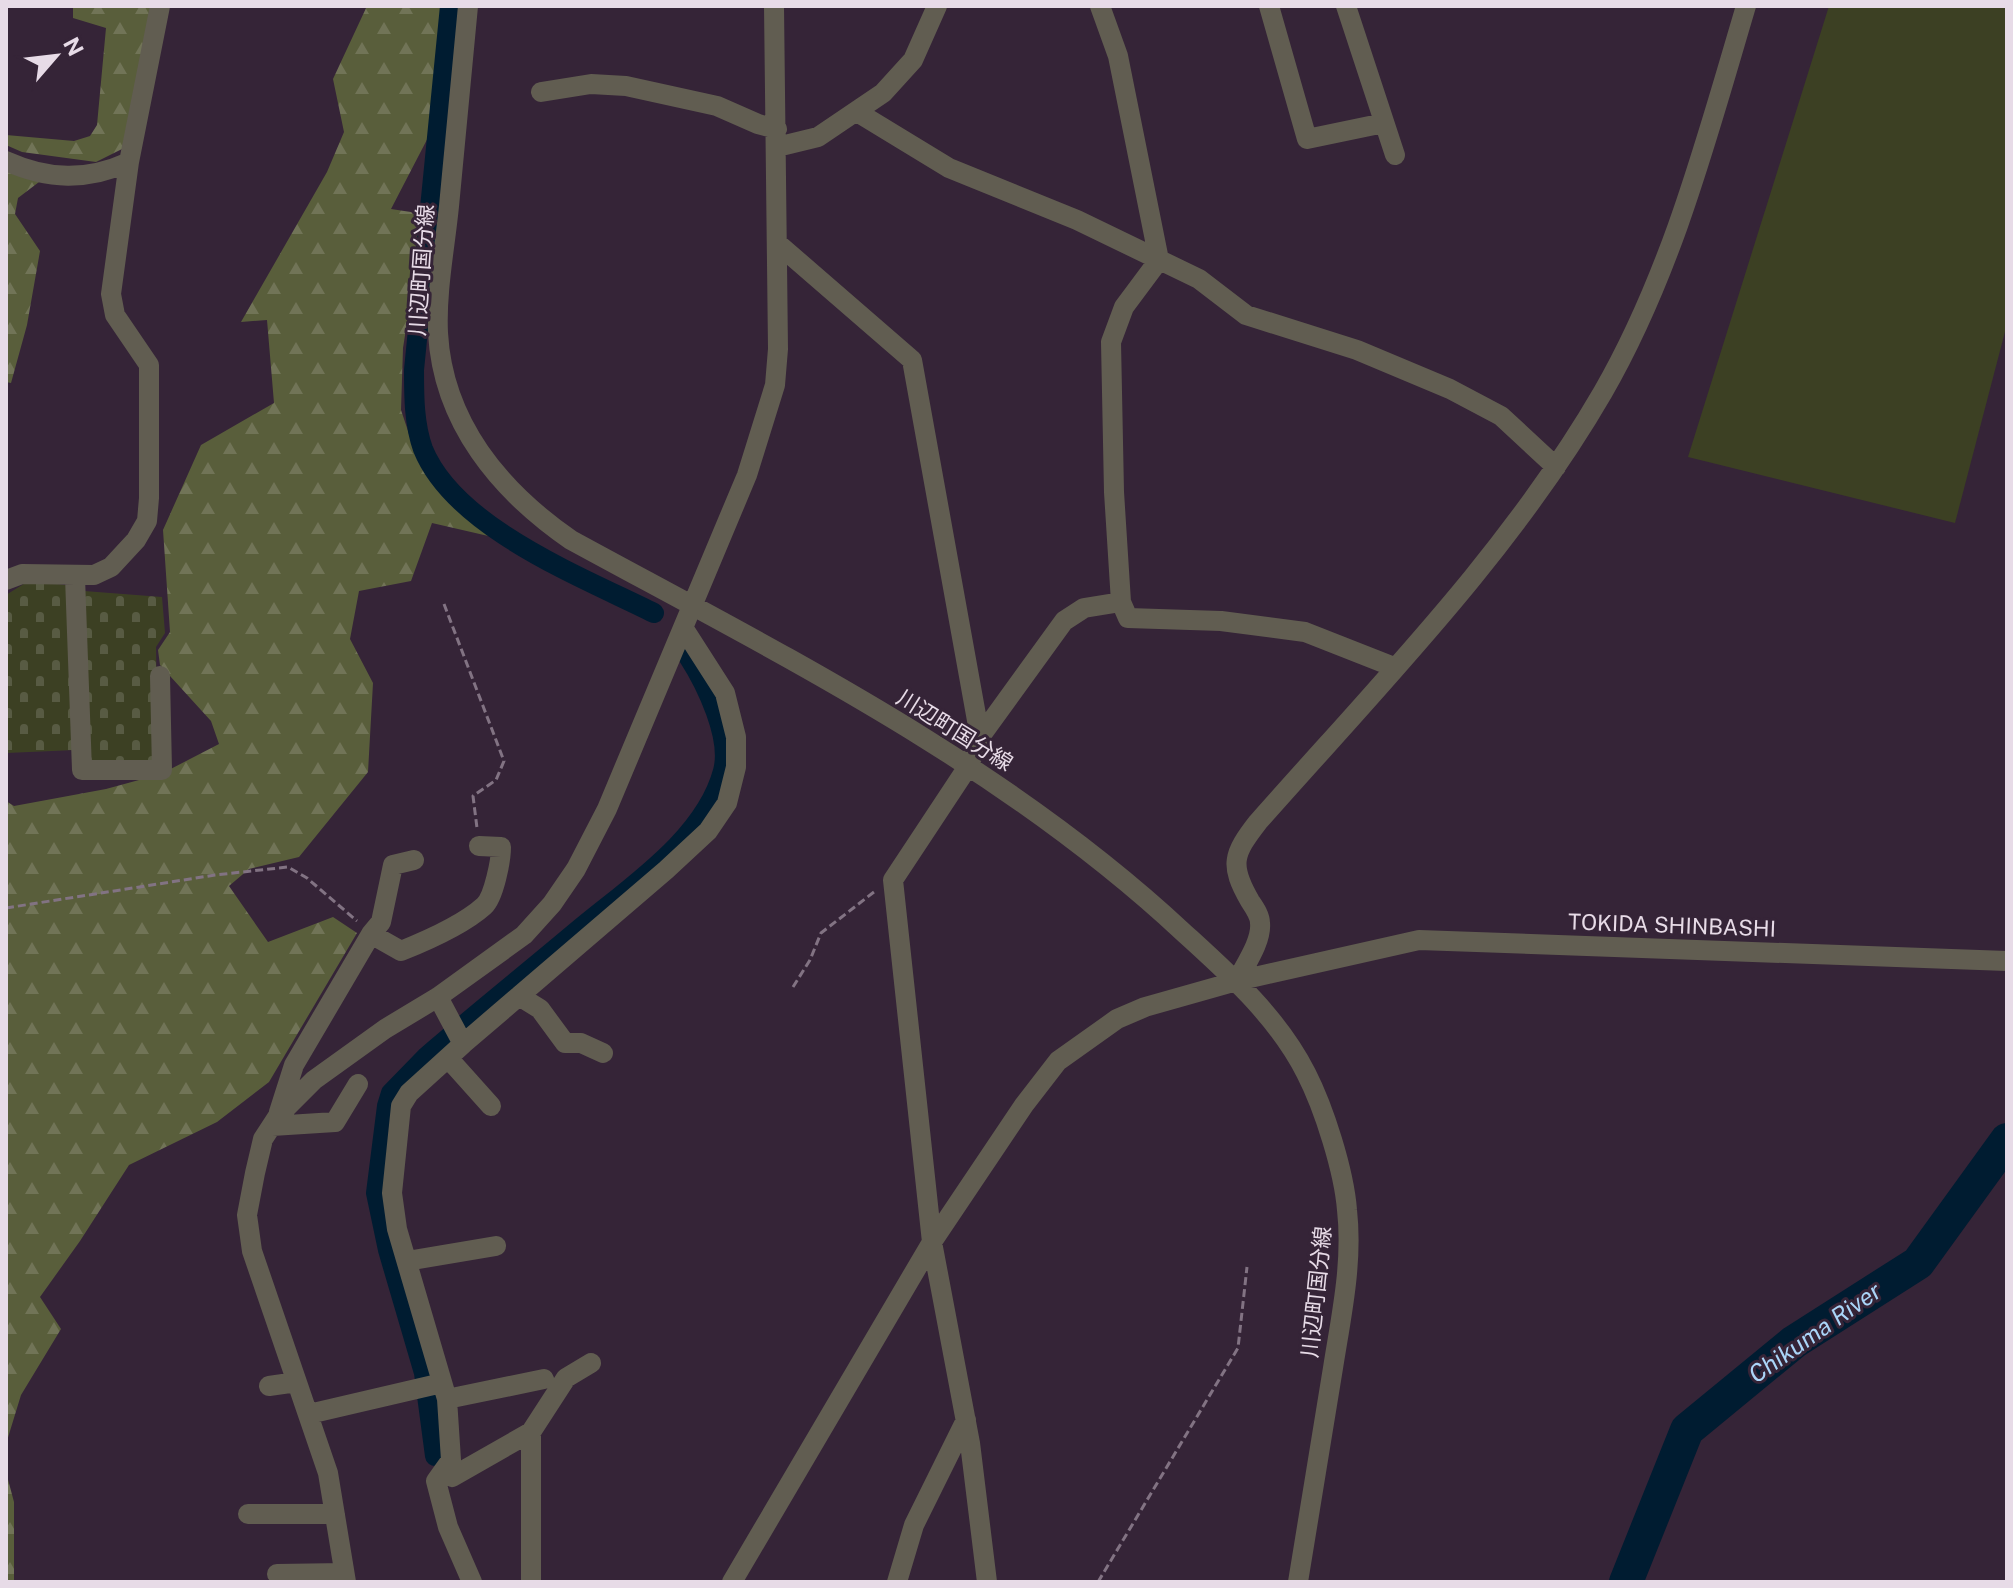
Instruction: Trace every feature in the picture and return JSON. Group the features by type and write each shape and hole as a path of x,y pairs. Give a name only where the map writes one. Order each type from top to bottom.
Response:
{"street":[{"path":"6,580 22,574 94,575 111,567 136,540 147,521 149,365 115,315 111,294 129,162 160,6"},
{"name":"川辺町国分線","path":"468,6 438,315 441,353 452,397 464,428 481,455 536,516 571,540 840,686 969,765 1069,834 1144,895 1237,981 1284,1039 1305,1072 1331,1141 1347,1209 1345,1291 1298,1582"},
{"path":"277,1574 345,1577 328,1473 252,1251 247,1215 263,1139 275,1121 314,1080 524,935 552,904 576,869 607,809 747,475 775,385 778,349 774,6"},
{"path":"541,92 591,84 626,86 717,106 758,124 777,138 818,137 883,93 913,60 937,6"},
{"path":"1100,6 1118,56 1159,260 1124,307 1111,342 1114,492 1121,602 1128,618 1221,621 1305,632 1394,667"},
{"path":"1269,6 1307,139 1384,123"},
{"path":"1346,6 1395,155"},
{"path":"1237,981 1260,933 1261,920 1237,879 1236,861 1241,846 1258,822 1496,548 1556,467 1604,390 1660,274 1689,199 1746,6"},
{"path":"857,112 949,168 1077,220 1199,279 1246,315 1357,350 1450,389 1501,416 1556,467"},
{"path":"6,161 33,173 66,175 105,172 129,162"},
{"path":"777,243 912,360 980,737"},
{"path":"75,577 82,770 162,770 160,676"},
{"path":"987,1582 966,1420 932,1242 893,880 969,765 980,737 1064,621 1084,608 1121,602"},
{"path":"472,1582 448,1527 436,1481 451,1460 443,1388 397,1229 392,1193 401,1106 456,1041 519,996 708,831 727,803 736,767 736,737 725,693 684,629"},
{"path":"371,934 401,951 434,937 486,904 501,861 501,847 479,846"},
{"path":"275,1121 294,1065 381,922 393,865 414,860"},
{"name":"TOKIDA SHINBASHI","path":"732,1582 932,1242 1024,1105 1058,1061 1117,1019 1145,1007 1237,981 1419,940 2007,961"},
{"path":"519,996 540,1009 565,1043 581,1043 603,1053"},
{"path":"438,997 456,1041 491,1106"},
{"path":"275,1121 335,1122 358,1084"},
{"path":"407,1261 496,1246"},
{"path":"443,1471 452,1477 531,1432 566,1378 591,1363"},
{"path":"309,1414 385,1396 544,1379"},
{"path":"269,1386 297,1382"},
{"path":"897,1582 914,1525 966,1420"},
{"path":"531,1432 531,1582"},
{"path":"248,1514 335,1514"}],"path":[{"path":"444,604 504,761 496,780 473,796 479,846"},
{"path":"6,908 215,875 288,867 324,892 371,934"},
{"path":"793,987 810,960 821,933 898,872"},
{"path":"1098,1582 1238,1348 1247,1267"}],"green space":[{"path":"73,6 154,6 122,149 96,162 22,152 6,145 6,135 74,141 90,136 97,125 106,28 73,18"},
{"path":"367,6 446,6 433,128 391,209 424,214 403,348 401,410 416,455 433,482 454,505 497,538 432,523 411,581 359,591 350,639 373,683 368,772 299,857 249,869 229,886 268,942 333,917 357,933 269,1082 217,1122 129,1165 40,1297 61,1329 21,1395 6,1444 6,801 14,806 106,789 161,774 219,744 211,721 160,665 158,650 170,632 163,530 201,445 274,403 267,320 241,322 327,172 344,132 333,79"},
{"path":"1829,6 2007,6 2007,324 1955,523 1688,457"},
{"path":"6,166 39,182 18,198 15,214 40,251 27,325 11,383 6,382"},
{"path":"30,580 71,586 75,750 6,753 6,595"},
{"path":"84,591 162,597 165,633 156,647 158,764 89,766"},
{"path":"6,1472 14,1502 14,1582 6,1582"}],"waterway":[{"path":"450,6 414,370 416,420 423,449 439,477 462,503 491,526 558,566 654,613"},
{"path":"435,1456 424,1373 388,1250 376,1193 391,1093 427,1056 641,879 700,819 714,796 723,771 724,743 716,711 688,656"},
{"name":"Chikuma River","path":"1626,1582 1687,1430 1794,1342 1918,1263 2007,1140"}]}
